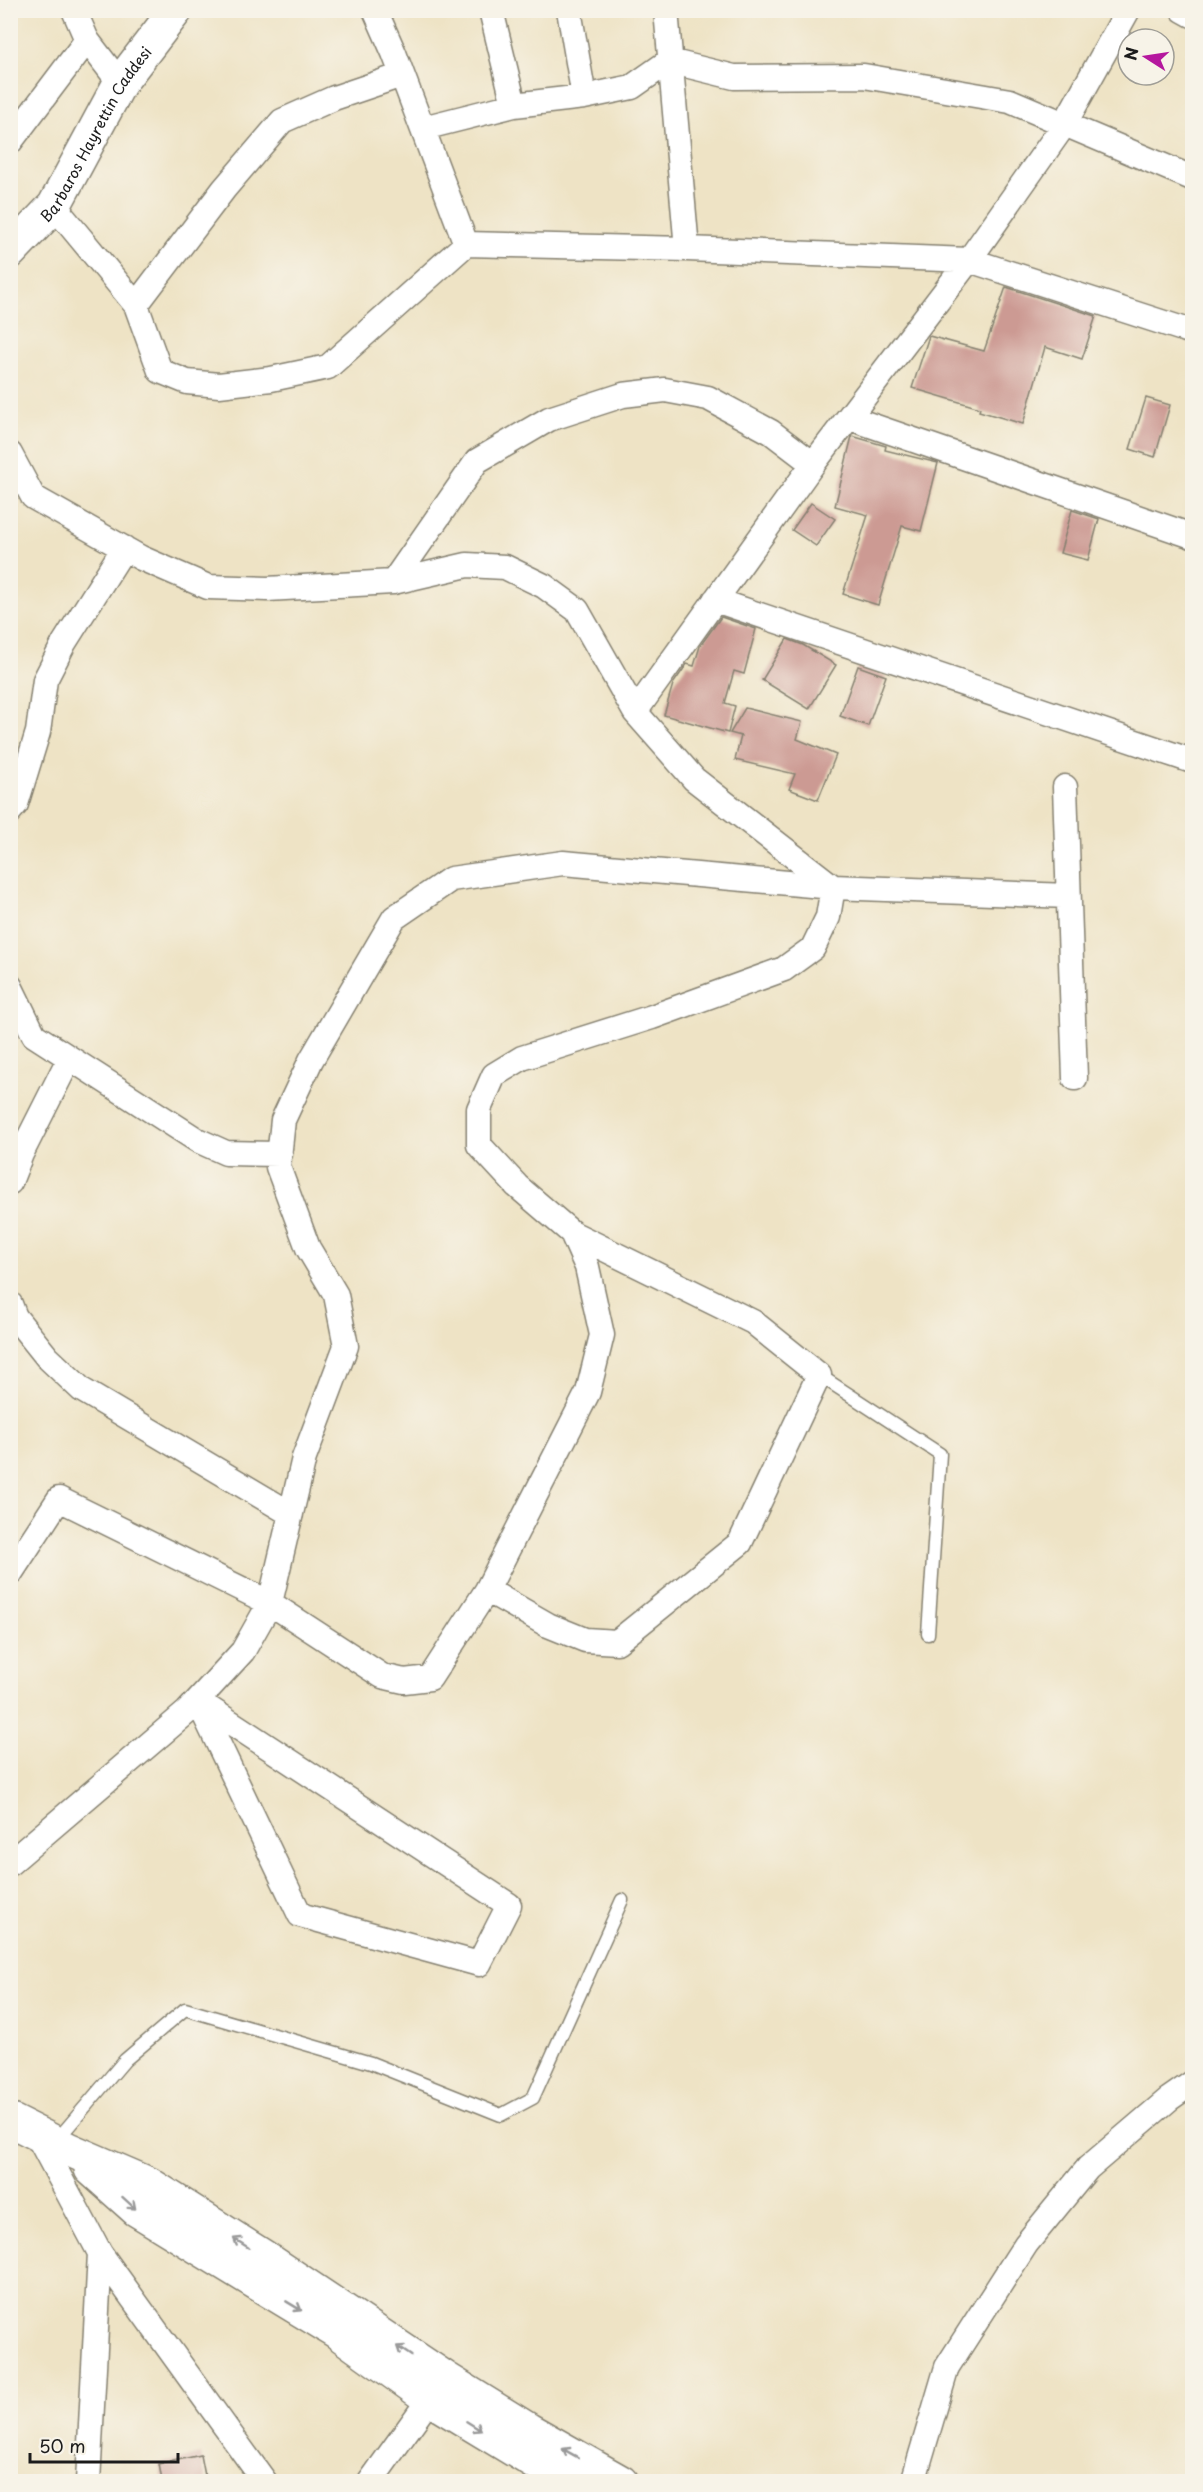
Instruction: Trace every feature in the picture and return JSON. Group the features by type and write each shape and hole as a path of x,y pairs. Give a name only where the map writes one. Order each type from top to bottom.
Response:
{"main road":[{"name":"Barbaros Hayrettin Caddesi","path":"10,252 54,206 120,82 176,10"},
{"path":"36,2133 137,2210 337,2332 437,2388 529,2430 621,2481"},
{"path":"437,2388 567,2481"}],"street":[{"path":"74,10 87,40 120,82"},
{"path":"375,10 423,128 466,244"},
{"path":"491,10 513,105"},
{"path":"569,10 584,97"},
{"path":"666,10 687,249"},
{"path":"635,712 813,464 969,260 1064,125 1128,10"},
{"path":"1183,10 1192,15"},
{"path":"10,142 87,40"},
{"path":"423,128 513,105 584,97 632,87 669,62 734,77 864,76 1010,101 1192,178"},
{"path":"136,304 224,189 282,121 334,98 402,75"},
{"path":"54,206 136,304 160,371 187,382 219,385 271,379 328,367 466,244 687,249 969,260 1192,332"},
{"path":"393,582 477,461 549,419 623,395 665,390 708,398 771,432 813,464"},
{"path":"850,418 1192,536"},
{"path":"10,453 33,497 124,548 208,587 267,589 393,582 467,565 505,567 544,586 577,610 635,712 694,779 833,887"},
{"path":"10,811 16,804 33,750 45,680 63,643 124,548"},
{"path":"716,600 1192,761"},
{"path":"10,769 33,750"},
{"path":"1065,787 1075,1078"},
{"path":"10,1863 198,1701 243,1651 270,1603 304,1458 346,1346 336,1295 308,1248 278,1167 283,1120 311,1060 394,918 451,879 563,863 833,887 1068,896"},
{"path":"488,1590 548,1625 585,1640 617,1642 740,1543 819,1375 753,1322 572,1233 517,1186 479,1145 479,1109 494,1075 522,1058 652,1017 784,969 813,948 828,917 833,887"},
{"path":"10,986 34,1035 197,1140 226,1153 280,1154"},
{"path":"10,1182 21,1154 69,1059"},
{"path":"10,1574 59,1499 270,1603 382,1676 405,1681 430,1678 488,1590 588,1392 602,1335 587,1267 572,1233"},
{"path":"10,1304 15,1317 47,1357 82,1390 291,1514"},
{"path":"198,1701 509,1905 479,1964 300,1915 198,1701"},
{"path":"913,2481 947,2367 1026,2244 1088,2168 1168,2099 1192,2083"},
{"path":"36,2133 100,2253 265,2481"},
{"path":"88,2481 100,2253"},
{"path":"370,2481 437,2388"}],"lane":[{"path":"819,1375 940,1454 928,1634"},
{"path":"36,2133 185,2009 371,2063 501,2115 533,2098 622,1900"}],"building":[{"path":"1006,287 1096,316 1082,359 1045,347 1023,424 979,411 980,408 912,388 929,336 984,351"},
{"path":"1146,398 1170,405 1155,457 1130,449"},
{"path":"852,436 886,446 885,450 938,463 921,531 902,526 878,605 843,594 868,515 835,506"},
{"path":"811,503 835,519 816,546 792,530"},
{"path":"1072,510 1099,519 1088,560 1060,553"},
{"path":"721,617 756,629 744,674 734,671 725,703 735,706 728,733 664,715 673,684 687,664 694,666 700,646"},
{"path":"787,639 803,645 836,665 809,709 762,680"},
{"path":"858,666 886,676 868,726 840,716"},
{"path":"745,708 802,722 797,739 836,755 818,800 789,789 795,774 735,760 741,736 730,733"},
{"path":"201,2455 206,2481 162,2481 159,2464"}]}
